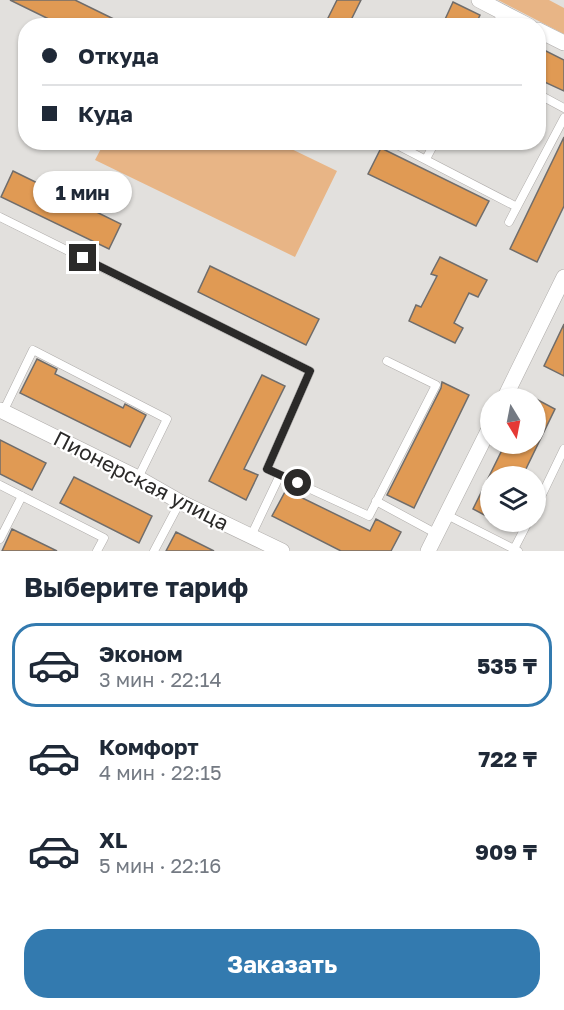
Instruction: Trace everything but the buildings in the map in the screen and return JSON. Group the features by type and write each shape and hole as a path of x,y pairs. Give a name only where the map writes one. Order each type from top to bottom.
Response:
{"street":[{"path":"478,0 498,18"},
{"path":"546,34 564,43"},
{"path":"509,388 564,278"},
{"name":"Пионерская улица","path":"1,411 282,551"},
{"path":"428,551 480,447"}],"lane":[{"path":"546,98 564,108"},
{"path":"509,222 564,118"},
{"path":"407,150 517,207"},
{"path":"426,159 431,150"},
{"path":"0,217 310,371 267,469 369,516 436,385 387,361"},
{"path":"1,411 33,350 167,419 138,478"},
{"path":"546,486 564,449"},
{"path":"252,536 280,475"},
{"path":"0,484 104,538 97,551"},
{"path":"0,539 22,496"},
{"path":"376,501 437,534"},
{"path":"154,551 180,502"},
{"path":"447,515 516,550 524,532"}],"shaded area":[{"path":"498,0 549,0 564,8 564,34 546,25 546,18 533,18"},
{"path":"100,150 294,150 337,171 295,257 95,160"}],"route":[{"path":"83,258 310,371 267,469 298,483"}]}
